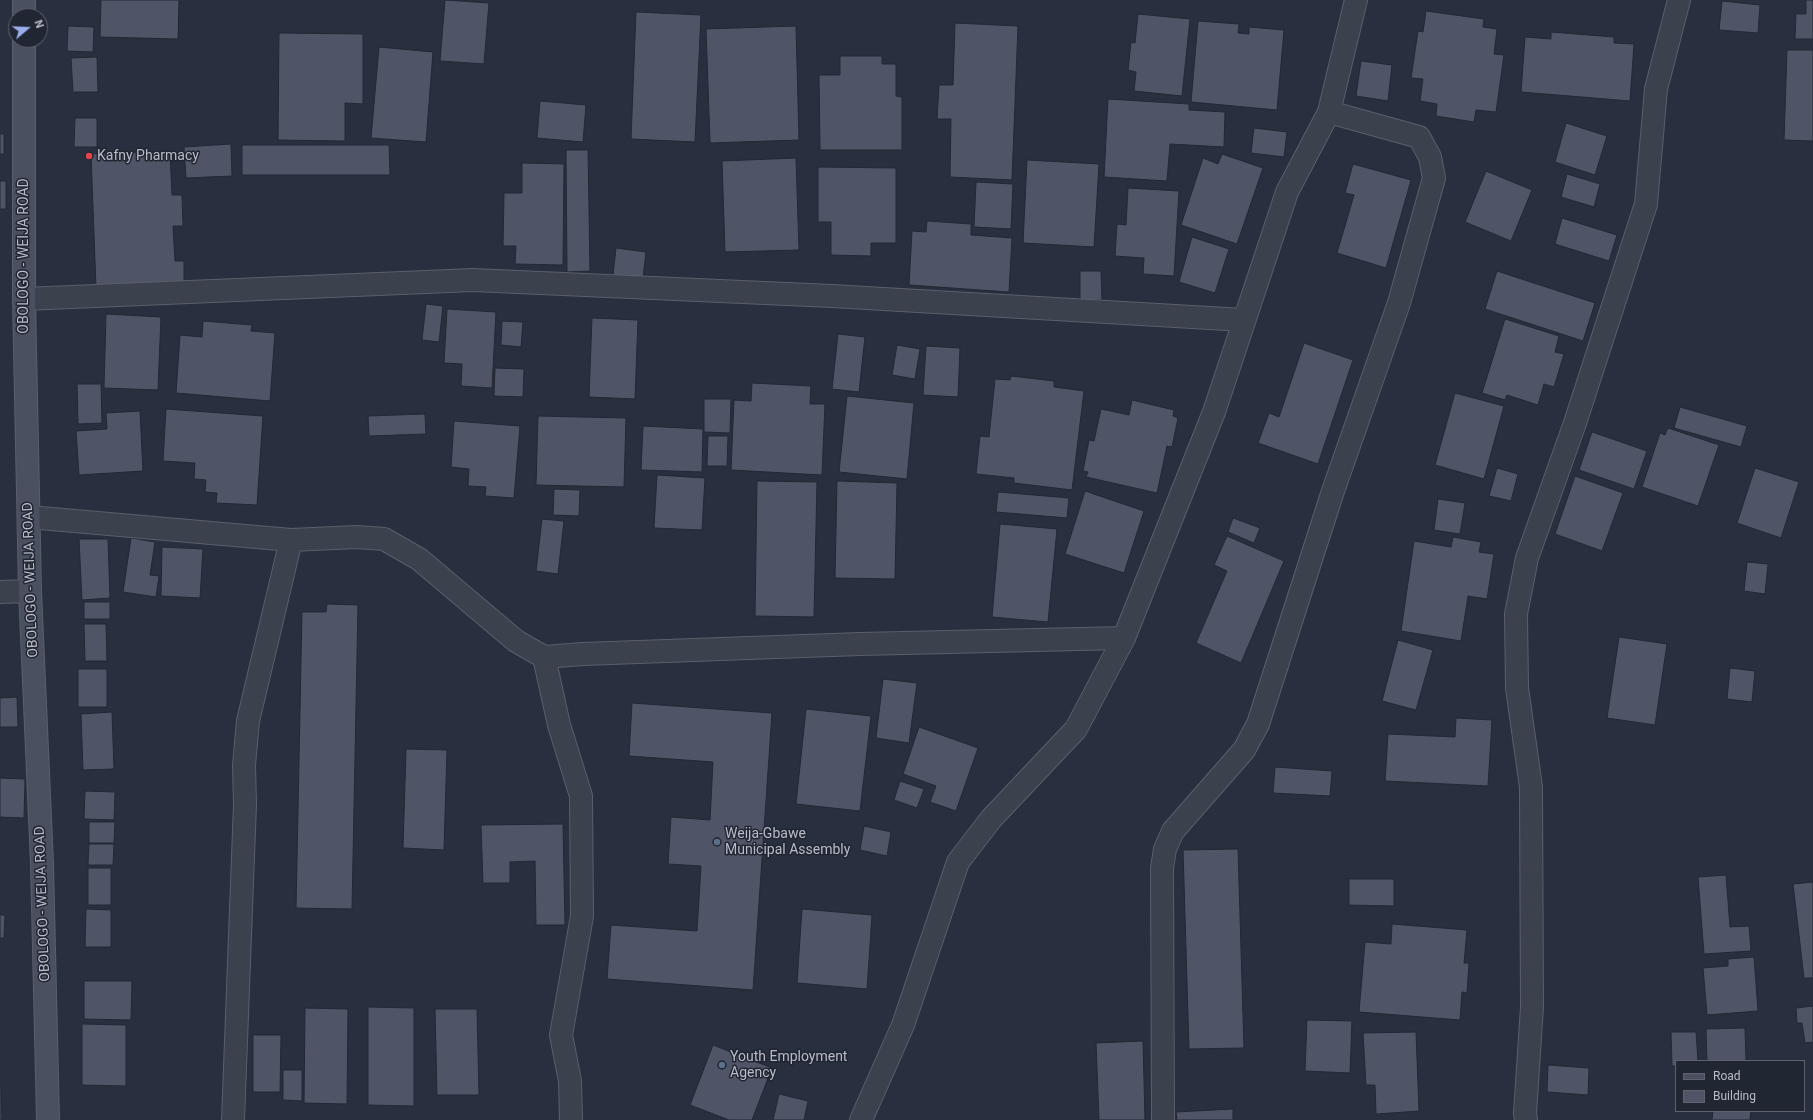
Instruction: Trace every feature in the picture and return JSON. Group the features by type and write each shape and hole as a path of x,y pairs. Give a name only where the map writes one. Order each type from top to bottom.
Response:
{"street":[{"path":"861,1120 903,1025 958,862 991,819 1076,729 1124,638 1214,412 1287,192 1329,112 1356,0"},
{"path":"1526,1120 1525,1113 1532,1007 1530,866 1531,786 1517,688 1516,614 1527,558 1575,423 1646,204 1656,89 1679,0"},
{"name":"OBOLOGO - WEIJA ROAD","path":"24,48 24,298 30,591 42,863 48,1120"},
{"path":"1163,1120 1162,868 1165,849 1173,832 1244,750 1258,724 1333,491 1399,304 1434,178 1430,157 1419,137 1329,112"},
{"path":"24,298 472,280 832,296 1244,320"},
{"path":"29,517 290,540 357,537 384,539 420,559 516,641 544,657 583,654 821,646 1124,638"},
{"path":"233,1120 245,804 244,765 248,721 290,540"},
{"path":"0,592 30,591"},
{"path":"544,657 559,725 581,796 582,916 561,1035 570,1081 571,1120"}],"building":[{"path":"101,0 179,0 178,39 100,37"},
{"path":"445,0 489,3 484,64 440,61"},
{"path":"1806,0 1813,0 1813,39 1795,39 1796,14 1806,14"},
{"path":"1722,1 1760,5 1758,33 1719,30"},
{"path":"1426,11 1484,19 1483,27 1497,29 1494,54 1504,55 1496,112 1476,110 1474,122 1436,116 1437,104 1420,101 1423,79 1411,78 1418,31 1423,32"},
{"path":"636,12 701,15 695,142 631,139"},
{"path":"1138,14 1190,19 1182,96 1134,91 1136,72 1128,70 1131,42 1135,43"},
{"path":"1198,21 1239,24 1238,33 1249,34 1249,27 1284,30 1277,110 1191,102"},
{"path":"955,23 1018,26 1012,180 950,177 951,119 937,119 939,85 953,85"},
{"path":"68,26 94,27 93,52 67,51"},
{"path":"796,26 799,140 710,143 706,29"},
{"path":"1551,32 1614,37 1614,43 1634,44 1630,101 1521,92 1525,37 1551,39"},
{"path":"279,33 363,34 363,104 345,103 345,141 278,140"},
{"path":"379,47 433,52 426,142 371,138"},
{"path":"1787,50 1813,50 1813,141 1784,140"},
{"path":"840,56 882,56 882,64 896,64 896,96 902,97 902,150 820,150 819,75 840,75"},
{"path":"97,57 98,92 73,92 71,58"},
{"path":"1361,61 1392,65 1388,101 1356,96"},
{"path":"1108,99 1189,104 1189,110 1225,112 1224,147 1170,144 1167,181 1104,177"},
{"path":"540,101 586,105 583,142 537,138"},
{"path":"75,118 97,118 97,147 74,147"},
{"path":"1566,123 1607,136 1595,175 1555,162"},
{"path":"1254,128 1287,132 1284,157 1251,153"},
{"path":"0,134 4,134 4,154 0,154"},
{"path":"231,144 232,176 186,178 184,147"},
{"path":"242,145 389,145 390,175 242,175"},
{"path":"566,150 588,150 590,271 567,272"},
{"path":"170,151 172,195 182,195 183,226 173,226 175,261 184,261 184,285 96,288 91,154"},
{"path":"1222,154 1263,168 1237,244 1181,225 1203,158 1218,164"},
{"path":"796,158 799,250 725,252 722,161"},
{"path":"1027,160 1099,164 1094,247 1023,243"},
{"path":"522,163 564,164 563,265 515,264 516,246 503,246 504,193 522,193"},
{"path":"1353,164 1411,180 1386,268 1337,253 1354,195 1345,193"},
{"path":"818,167 896,168 896,243 871,243 871,256 831,255 831,222 818,222"},
{"path":"1486,171 1532,190 1511,241 1465,222"},
{"path":"1567,174 1600,184 1594,207 1561,197"},
{"path":"0,181 6,181 6,209 0,209"},
{"path":"976,182 1013,184 1011,229 974,227"},
{"path":"1128,188 1179,191 1174,276 1143,274 1144,258 1115,256 1117,224 1126,225"},
{"path":"1562,218 1617,235 1609,261 1555,244"},
{"path":"927,221 971,224 971,235 1012,238 1009,292 909,285 912,231 926,232"},
{"path":"1192,237 1229,249 1215,293 1179,282"},
{"path":"616,248 646,252 643,278 613,275"},
{"path":"1080,271 1101,271 1102,300 1080,300"},
{"path":"1497,271 1595,303 1583,341 1485,309"},
{"path":"426,304 443,306 439,342 422,340"},
{"path":"447,309 496,312 492,388 461,386 462,364 444,363"},
{"path":"106,314 161,317 158,390 104,388"},
{"path":"592,318 638,320 635,399 589,397"},
{"path":"1505,319 1559,336 1555,352 1564,354 1554,387 1544,384 1538,405 1507,395 1505,400 1482,393"},
{"path":"203,321 252,325 251,331 275,333 270,401 176,393 180,335 202,337"},
{"path":"502,321 523,322 521,347 501,345"},
{"path":"838,334 865,337 859,392 832,389"},
{"path":"1304,343 1353,360 1318,464 1258,443 1269,413 1279,417"},
{"path":"897,345 920,349 915,379 892,375"},
{"path":"926,346 960,348 958,397 923,395"},
{"path":"495,368 524,369 523,397 494,396"},
{"path":"1011,376 1054,381 1054,387 1084,391 1072,490 1014,483 1014,478 976,474 980,436 989,437 995,379 1010,380"},
{"path":"752,383 811,386 810,404 825,404 822,475 731,470 734,400 751,401"},
{"path":"77,384 101,384 102,423 78,424"},
{"path":"1455,393 1504,406 1484,479 1435,465"},
{"path":"847,396 914,403 907,479 839,472"},
{"path":"704,399 731,399 730,433 704,432"},
{"path":"1132,400 1174,410 1173,416 1178,418 1172,447 1167,446 1157,493 1086,477 1088,472 1083,471 1089,440 1094,441 1101,409 1129,415"},
{"path":"1680,407 1747,426 1741,447 1674,428"},
{"path":"166,409 263,416 257,505 216,503 217,493 205,492 206,480 194,479 195,463 163,461"},
{"path":"140,411 143,471 79,475 76,431 107,429 106,413"},
{"path":"425,414 426,434 369,436 368,416"},
{"path":"538,416 626,418 624,487 536,485"},
{"path":"454,421 520,426 514,498 485,496 486,487 468,486 469,469 451,467"},
{"path":"643,426 703,429 702,472 641,470"},
{"path":"1668,428 1719,445 1698,506 1642,487 1660,433 1665,435"},
{"path":"1592,432 1647,451 1634,489 1579,470"},
{"path":"708,436 728,436 727,466 707,466"},
{"path":"1497,468 1518,474 1511,501 1489,496"},
{"path":"1755,468 1799,482 1781,538 1737,523"},
{"path":"657,475 705,478 702,530 654,528"},
{"path":"1575,476 1623,493 1602,551 1555,534"},
{"path":"757,481 817,482 814,617 755,616"},
{"path":"837,481 897,483 895,579 835,578"},
{"path":"554,489 580,490 579,516 553,515"},
{"path":"1085,491 1144,511 1124,573 1065,554"},
{"path":"998,492 1069,498 1067,518 996,512"},
{"path":"1438,499 1465,503 1460,534 1434,530"},
{"path":"1233,518 1260,528 1254,543 1228,532"},
{"path":"542,519 564,521 558,574 536,571"},
{"path":"1000,524 1057,529 1048,622 992,617"},
{"path":"1227,536 1284,561 1241,663 1196,643 1227,571 1214,565"},
{"path":"1453,537 1481,542 1479,552 1494,554 1487,599 1468,596 1461,641 1401,631 1414,541 1451,547"},
{"path":"131,538 155,542 150,575 159,576 156,597 123,592"},
{"path":"79,539 108,539 110,598 82,600"},
{"path":"162,547 203,549 200,598 161,596"},
{"path":"1747,562 1768,564 1765,594 1744,591"},
{"path":"84,602 110,602 110,619 84,619"},
{"path":"327,604 358,605 352,909 296,908 302,612 326,612"},
{"path":"84,624 106,624 107,661 85,661"},
{"path":"1619,637 1667,644 1655,725 1607,718"},
{"path":"1398,640 1433,650 1416,710 1382,701"},
{"path":"1730,668 1755,671 1752,702 1727,699"},
{"path":"78,669 107,669 107,707 78,707"},
{"path":"883,679 917,683 909,743 876,738"},
{"path":"17,697 18,727 0,727 0,698"},
{"name":"Weija-Gbawe Municipal Assembly","path":"632,703 772,713 753,990 607,979 611,925 697,931 701,866 668,864 671,817 710,820 713,762 629,756"},
{"path":"806,709 871,716 860,811 796,804"},
{"path":"112,712 114,769 83,770 81,714"},
{"path":"1456,718 1492,720 1488,786 1385,781 1388,734 1455,737"},
{"path":"919,727 978,748 956,811 930,802 936,786 903,774"},
{"path":"406,749 447,750 444,850 403,848"},
{"path":"1275,767 1332,771 1330,796 1273,793"},
{"path":"0,778 25,779 24,818 0,817"},
{"path":"900,781 924,789 917,808 894,800"},
{"path":"85,791 115,792 114,820 84,819"},
{"path":"89,822 115,822 114,843 89,843"},
{"path":"563,824 565,925 536,925 535,861 510,862 510,883 483,883 481,825"},
{"path":"864,826 891,832 887,856 860,850"},
{"path":"89,844 114,844 113,865 88,865"},
{"path":"1238,849 1244,1048 1189,1049 1183,850"},
{"path":"88,868 111,868 111,905 88,905"},
{"path":"1726,875 1730,927 1749,926 1751,951 1704,954 1698,877"},
{"path":"1349,879 1394,879 1394,906 1349,905"},
{"path":"1813,882 1813,978 1804,978 1793,884"},
{"path":"86,909 111,910 111,947 85,947"},
{"path":"802,909 872,915 867,989 797,983"},
{"path":"0,915 5,915 4,938 0,938"},
{"path":"1392,924 1467,930 1464,963 1469,963 1467,993 1462,992 1460,1020 1359,1012 1365,942 1391,944"},
{"path":"1754,957 1758,1011 1707,1015 1703,968 1728,966 1728,959"},
{"path":"84,981 132,981 131,1020 84,1019"},
{"path":"1813,1006 1813,1042 1805,1043 1802,1023 1797,1023 1796,1008"},
{"path":"368,1007 414,1008 414,1106 368,1105"},
{"path":"305,1008 348,1009 347,1104 304,1103"},
{"path":"435,1009 477,1009 479,1095 437,1095"},
{"path":"1307,1020 1352,1021 1350,1073 1305,1071"},
{"path":"82,1024 126,1025 126,1086 82,1085"},
{"path":"1745,1028 1746,1060 1707,1060 1706,1029"},
{"path":"1416,1032 1419,1111 1376,1114 1375,1085 1366,1085 1363,1033"},
{"path":"1671,1032 1696,1032 1698,1060 1675,1060 1675,1066 1672,1066"},
{"path":"253,1035 281,1035 280,1092 253,1092"},
{"path":"1143,1041 1145,1120 1099,1120 1096,1043"},
{"path":"713,1045 772,1068 752,1120 729,1120 690,1105"},
{"path":"1548,1065 1589,1068 1588,1095 1547,1092"},
{"path":"283,1070 302,1070 302,1101 283,1100"},
{"path":"1,1085 2,1120 0,1120"},
{"path":"779,1094 808,1101 804,1120 773,1120"},
{"path":"1233,1109 1233,1120 1177,1120 1176,1112"},
{"path":"1713,1112 1751,1112 1750,1120 1712,1120"}],"place":[{"name":"Kafny Pharmacy","path":"89,156"},
{"name":"Weija-Gbawe Municipal Assembly","path":"717,842"},
{"name":"Youth Employment Agency","path":"722,1065"}]}
